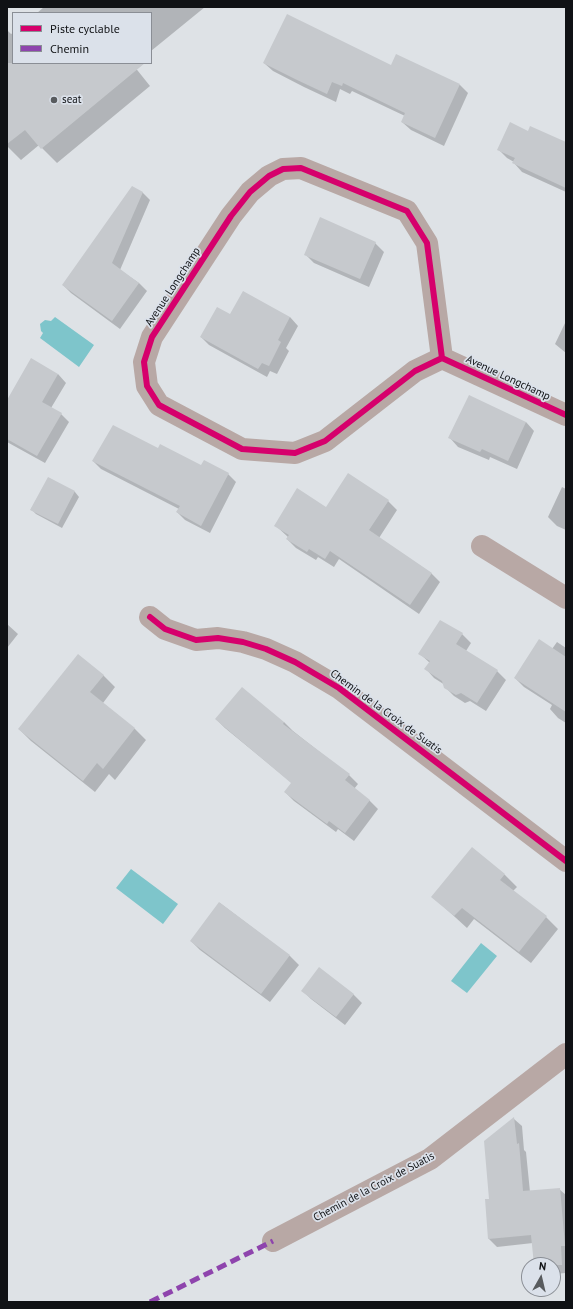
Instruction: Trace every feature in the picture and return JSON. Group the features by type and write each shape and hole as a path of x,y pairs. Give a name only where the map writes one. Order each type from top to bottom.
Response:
{"street":[{"name":"Avenue Longchamp","path":"301,168 407,211 427,243 442,358 415,371 324,441 295,453 242,448 159,405 147,386 144,362 152,338 231,216 250,192 269,176 283,169 301,168"},
{"name":"Avenue Longchamp","path":"442,358 566,415"},
{"path":"482,546 566,598"},
{"name":"Chemin de la Croix de Suatis","path":"150,617 165,628 196,640 218,638 243,642 266,649 295,662 339,688 566,861"},
{"name":"Chemin de la Croix de Suatis","path":"273,1240 430,1159 566,1054"}],"water":[{"path":"55,317 94,345 79,367 40,338 43,333 41,331 40,324 45,320 51,321"},
{"path":"131,869 178,904 163,924 116,888"},
{"path":"481,943 497,956 467,993 451,981"}],"building":[{"path":"287,14 391,65 396,54 460,84 435,138 401,122 405,113 343,83 342,86 332,82 327,94 263,63"},
{"name":"seat","path":"7,63 144,64 41,149 25,130 7,144"},
{"path":"510,122 528,131 530,126 566,142 566,188 512,163 515,158 497,150"},
{"path":"132,186 143,192 112,263 139,283 112,321 62,285"},
{"path":"320,217 376,242 360,279 304,255"},
{"path":"243,291 290,317 278,340 281,342 269,366 262,363 258,369 200,337 217,307 230,314"},
{"path":"31,358 58,374 42,402 62,413 37,456 7,439 7,400"},
{"path":"469,395 526,422 508,461 482,449 480,452 448,438"},
{"path":"113,425 158,448 160,444 201,465 204,460 229,473 201,526 176,512 180,506 92,461"},
{"path":"348,473 389,500 369,530 432,573 410,605 330,551 325,559 309,549 307,552 286,539 289,535 274,526 297,488 326,507"},
{"path":"48,477 75,491 58,524 30,510"},
{"path":"440,620 463,633 456,644 498,670 477,703 461,693 456,695 444,688 442,681 424,669 430,661 418,654"},
{"path":"539,639 566,657 566,712 514,678"},
{"path":"78,654 104,675 90,692 135,728 103,769 97,763 83,781 18,729"},
{"path":"242,687 284,722 283,724 350,774 345,780 370,800 345,833 329,821 327,824 284,792 291,783 215,719"},
{"path":"472,847 505,874 500,880 547,916 519,952 462,908 454,916 431,897"},
{"path":"219,902 290,955 261,994 190,941"},
{"path":"319,967 354,994 336,1017 301,991"},
{"path":"514,1117 517,1144 519,1143 523,1191 560,1188 565,1246 561,1246 562,1265 561,1257 533,1257 531,1235 488,1239 485,1199 489,1199 484,1141"}],"marked path":[{"path":"150,1302 273,1241"}],"cycle path":[{"path":"442,358 427,243 407,211 301,168 283,169 269,176 250,192 231,216 152,337 144,362 147,386 159,405 242,449 295,453 325,441 415,371 442,358 566,415"},
{"path":"150,617 165,629 196,640 218,638 243,642 266,649 295,662 339,688 566,861"}],"place":[{"name":"seat","path":"54,100"}]}
